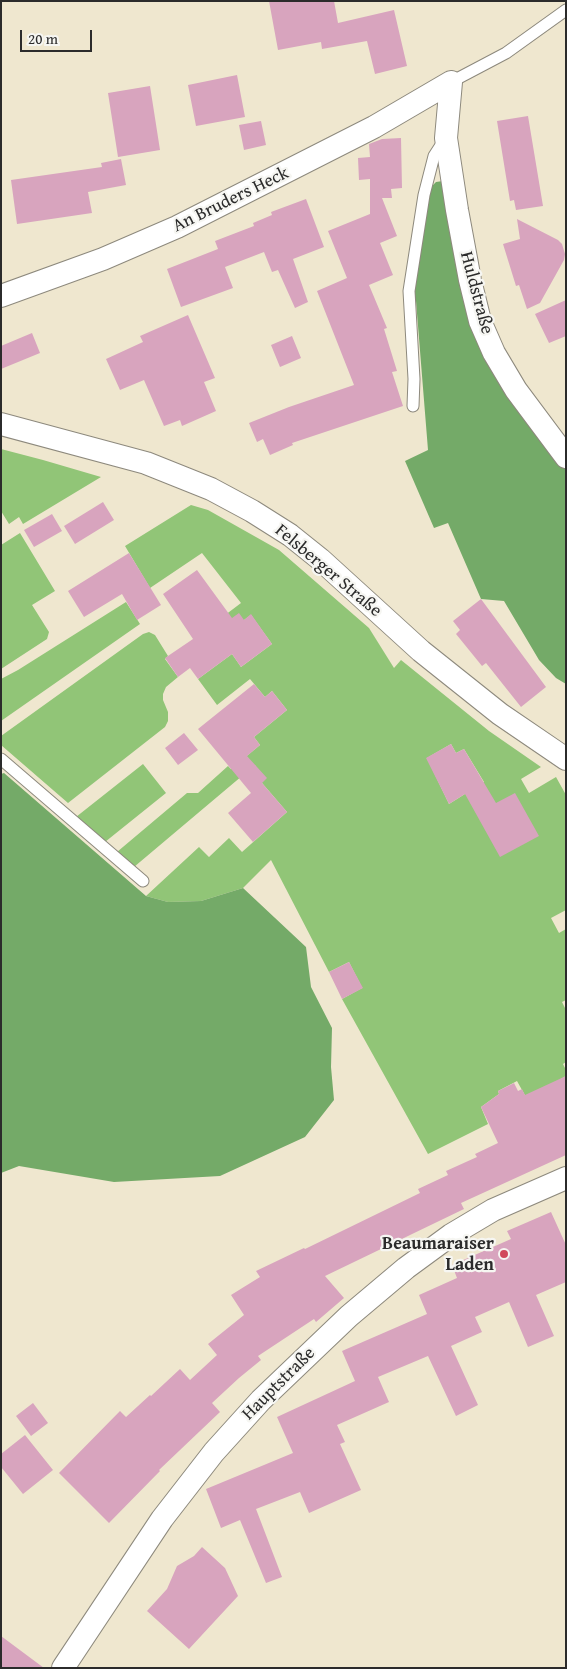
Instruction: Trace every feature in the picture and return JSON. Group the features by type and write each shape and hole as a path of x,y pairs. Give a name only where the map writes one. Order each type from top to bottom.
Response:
{"street":[{"name":"Huldstraße","path":"451,82 446,138 470,280 480,321 494,354 516,390 566,457"},
{"name":"An Bruders Heck","path":"1,296 103,259 177,227 374,127 451,82"},
{"name":"Felsberger Straße","path":"1,424 146,463 211,488 252,511 290,535 320,558 421,651 492,708 566,759"},
{"name":"Hauptstraße","path":"64,1668 162,1519 214,1452 261,1400 349,1316 406,1268 451,1235 494,1210 566,1178"}],"lane":[{"path":"451,82 506,54 566,10"},
{"name":"Huldstraße","path":"413,406 414,379 409,291 434,156 446,138"},
{"path":"1,758 144,881"}],"green space":[{"path":"443,181 465,281 536,428 566,469 566,684 556,678 539,660 504,601 481,599 448,523 434,528 405,461 428,450 416,301 413,292 430,188 436,182"},
{"path":"1,449 101,477 23,524 19,517 9,524 1,511"},
{"path":"191,505 208,510 279,550 369,628 394,668 401,660 489,731 541,767 521,779 529,793 556,777 566,795 566,910 551,918 559,933 566,929 566,1000 562,1002 566,1010 566,1062 563,1064 566,1076 527,1099 517,1081 498,1091 499,1094 481,1107 488,1124 428,1154 342,999 362,988 349,962 329,972 271,860 243,888 201,901 168,902 146,896 199,847 209,857 229,838 242,852 287,812 262,783 255,765 134,867 117,852 187,793 198,793 228,766 231,769 260,745 254,737 287,710 272,691 265,697 250,679 217,705 198,679 232,654 241,667 272,644 251,615 203,639 200,634 241,603 202,553 150,588 125,546","holes":["451,744 456,753 464,749 484,782 449,804 427,758"]},
{"path":"20,533 55,591 32,605 49,632 47,639 1,669 1,545"},
{"path":"126,602 140,624 1,721 1,679"},
{"path":"149,632 155,635 168,656 165,659 178,677 166,687 163,694 163,700 168,712 168,721 165,727 68,803 1,745 1,736 143,634"},
{"path":"143,764 166,793 105,842 76,817"},
{"path":"4,773 146,896 168,902 201,901 243,888 306,947 311,987 332,1028 331,1067 334,1100 305,1137 220,1176 114,1182 19,1166 1,1173 1,774"}],"building":[{"path":"269,1 334,1 338,23 394,10 407,66 375,74 367,41 322,49 321,42 278,50"},
{"path":"237,75 245,117 196,126 188,85"},
{"path":"150,86 160,150 118,157 108,93"},
{"path":"528,116 543,206 516,210 514,200 510,201 497,121"},
{"path":"261,121 266,145 244,150 239,125"},
{"path":"401,138 402,188 391,189 392,198 382,198 397,236 380,243 393,275 369,285 387,328 384,329 397,371 392,372 403,406 292,443 293,445 270,455 263,439 257,442 249,423 354,385 317,291 347,278 328,231 370,214 370,179 359,180 358,158 370,157 369,144 382,139"},
{"path":"121,159 126,185 88,192 92,213 17,224 11,180 102,167 101,163"},
{"path":"306,199 324,247 293,259 308,302 295,308 278,270 272,272 264,252 225,267 233,288 181,307 167,269 218,249 215,241 254,226 253,223 272,215 271,212"},
{"path":"517,219 558,240 562,244 565,254 564,260 540,303 527,309 519,285 516,286 503,244 520,239"},
{"path":"566,300 566,336 549,343 535,314"},
{"path":"188,315 215,378 204,382 216,411 182,426 180,420 164,426 144,380 120,390 106,359 143,342 140,336"},
{"path":"32,333 40,353 1,369 1,346"},
{"path":"292,336 301,358 280,367 271,345"},
{"path":"103,502 114,520 75,544 64,526"},
{"path":"52,514 62,531 34,547 24,530"},
{"path":"129,553 161,605 137,620 122,594 84,617 68,591"},
{"path":"197,570 232,618 239,613 244,620 251,614 272,644 241,667 232,654 198,679 190,668 178,677 165,658 193,639 163,594"},
{"path":"481,599 546,687 521,707 486,663 482,666 456,634 460,630 453,621"},
{"path":"254,684 265,697 272,691 287,710 254,737 260,745 247,756 267,778 262,783 287,812 253,842 228,813 251,793 198,729"},
{"path":"184,733 198,750 178,765 165,748"},
{"path":"451,744 456,753 464,749 496,803 515,793 539,836 500,857 465,794 449,804 426,758"},
{"path":"349,962 363,988 342,999 329,972"},
{"path":"566,1076 566,1155 461,1203 464,1209 325,1276 344,1298 316,1322 314,1319 258,1356 261,1360 212,1403 220,1412 159,1470 109,1523 59,1473 120,1411 126,1417 180,1369 190,1380 217,1355 208,1344 244,1315 231,1295 260,1277 256,1271 420,1193 418,1189 448,1175 446,1171 477,1157 475,1154 498,1143 481,1107 499,1094 498,1091 514,1083 518,1091 522,1089 525,1095"},
{"path":"551,1212 566,1245 566,1282 536,1295 554,1336 528,1347 509,1302 475,1317 482,1332 451,1346 478,1405 456,1416 428,1356 378,1377 389,1402 337,1425 345,1442 340,1444 361,1490 309,1513 300,1492 256,1509 282,1577 266,1583 240,1520 221,1528 206,1489 293,1453 277,1417 355,1381 342,1351 427,1314 419,1295 457,1278 452,1265 511,1239 507,1231"},
{"path":"33,1403 48,1423 31,1436 16,1416"},
{"path":"25,1435 53,1470 23,1494 1,1467 1,1454"},
{"path":"202,1547 225,1568 238,1596 189,1649 147,1611 167,1589 177,1566 194,1556"},
{"path":"1,1636 44,1668 1,1668"}],"place":[{"name":"Beaumaraiser Laden","path":"504,1254"}]}
